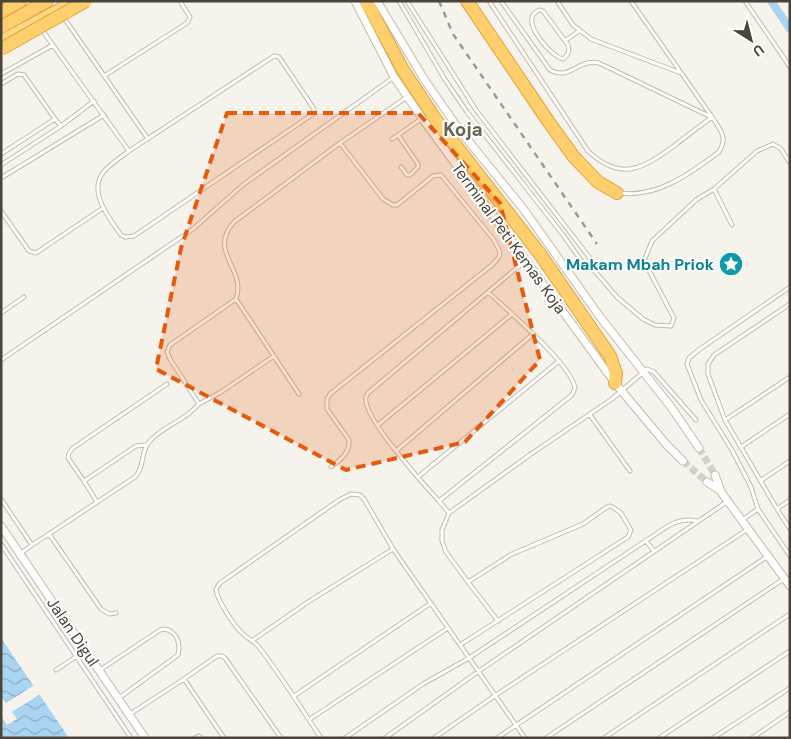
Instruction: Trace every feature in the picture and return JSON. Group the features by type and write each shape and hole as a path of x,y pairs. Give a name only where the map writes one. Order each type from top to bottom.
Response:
{"highway":[{"path":"1,6 8,1"},
{"path":"1,12 20,1"},
{"path":"1,27 47,1"},
{"path":"1,37 67,1"},
{"path":"1,42 73,1"},
{"path":"1,49 86,1"},
{"path":"366,1 408,77 436,120 540,254 610,356 619,387"},
{"path":"467,1 574,157 598,182 617,192"}],"street":[{"name":"Terminal Peti Kemas Koja","path":"354,1 394,77 422,118 619,387 666,444 683,461"},
{"name":"Terminal Peti Kemas Koja","path":"378,1 424,79 458,128 525,211 600,317 644,372 699,448"},
{"path":"715,475 721,492"},
{"path":"707,482 721,492 790,586"},
{"name":"Jalan Digul","path":"1,526 145,738"}],"lane":[{"path":"104,76 187,23 190,17 180,1"},
{"path":"399,1 420,39 467,112 583,263 593,269 617,297 642,319 655,325 671,326 674,318 644,261 652,242 696,200 714,189 757,150 773,144 781,149 790,163"},
{"path":"407,1 476,110 589,257 593,269"},
{"path":"489,1 588,151 600,162 613,168 624,170 636,168 653,161 712,117"},
{"path":"501,1 550,70 556,74 568,72 587,62 598,62 712,117"},
{"path":"557,1 579,31 591,40 681,73"},
{"path":"617,192 642,193 664,187 719,152 724,138 712,117 632,1"},
{"path":"745,1 790,67"},
{"path":"58,10 148,139"},
{"path":"543,10 566,40 569,50 568,55 562,59 557,58 546,48 538,36 532,18 533,14 543,10"},
{"path":"37,21 52,45 130,151"},
{"path":"566,40 579,31"},
{"path":"420,39 428,36"},
{"path":"1,74 52,45"},
{"path":"275,56 279,57 314,110 313,114 134,236 125,237 103,208 98,190 100,179 110,166 130,151 275,56"},
{"path":"1,84 18,74 24,75 61,126"},
{"path":"1,360 193,229 244,184 394,77"},
{"path":"199,404 170,358 168,348 236,299 239,291 238,283 224,246 224,238 228,228 340,143 407,96"},
{"path":"1,165 61,126 94,101"},
{"path":"1,178 104,115"},
{"path":"392,140 422,118"},
{"path":"1,154 55,119"},
{"path":"398,135 418,164 416,170 407,175 401,167"},
{"path":"331,468 342,458 349,445 349,440 327,408 327,399 330,394 492,265 499,257 500,252 494,240 441,175 432,176 397,205 393,205 383,199 340,143"},
{"path":"513,170 518,165"},
{"path":"714,189 732,225"},
{"path":"1,211 29,251 36,254 103,208"},
{"path":"449,513 396,451 378,426 366,402 368,393 526,260"},
{"path":"790,287 700,349 688,361 689,370 702,400 751,487 758,509 790,556"},
{"path":"438,502 572,395 575,385 559,361 534,334 488,292"},
{"path":"1,313 24,297"},
{"path":"236,299 299,394"},
{"path":"790,304 714,355 708,364 708,374 726,420 760,481 790,529"},
{"path":"378,426 512,314"},
{"path":"396,451 534,334"},
{"path":"20,554 139,473 143,464 146,445 154,437 186,416 199,404 221,392 274,356"},
{"path":"418,476 559,361"},
{"path":"498,621 446,552 442,541 442,530 449,513 531,454 590,415 619,387 650,369 696,420"},
{"path":"726,420 790,376"},
{"path":"98,502 68,458 69,453 73,448 167,384"},
{"path":"741,447 790,414"},
{"path":"590,415 630,471"},
{"path":"84,481 136,446 146,445"},
{"path":"760,481 790,462"},
{"path":"321,738 310,719 253,640 240,631 216,591 218,585 351,494 360,495 364,499 393,548 525,738"},
{"path":"1,499 32,545"},
{"path":"777,509 790,500"},
{"path":"385,738 479,671 728,501"},
{"path":"460,645 628,537 631,530 621,513 611,506 607,507 583,524 512,554 468,582"},
{"path":"742,520 758,509"},
{"path":"345,738 423,684 469,658 668,526 679,520 698,521"},
{"path":"434,738 496,695 749,529"},
{"path":"49,534 102,610 109,614 116,613"},
{"path":"646,541 654,552"},
{"path":"1,544 131,738"},
{"path":"253,640 308,602 393,548"},
{"path":"497,738 768,555"},
{"path":"546,738 784,578"},
{"path":"294,696 431,603"},
{"path":"604,738 790,614"},
{"path":"310,719 448,628"},
{"path":"100,670 160,630 165,629 174,634 179,642 180,649 178,655 119,699"},
{"path":"56,670 86,650"},
{"path":"659,738 790,651"},
{"path":"130,715 211,659 222,656 281,738"},
{"path":"184,679 224,738"},
{"path":"713,738 790,688"},
{"path":"752,738 790,712"},
{"path":"195,738 198,736 201,738"}],"highlighted area":[{"path":"227,113 418,113 500,203 540,360 465,442 346,470 156,369 181,248"}],"water":[{"path":"1,638 69,738 1,738"}],"pier":[{"path":"36,684 42,693 12,712 17,719 7,725 1,716 1,697 6,703"}],"waterway":[{"path":"771,1 790,29"}],"tunnel":[{"path":"699,448 715,475"},
{"path":"683,461 707,482"}],"railway":[{"path":"439,1 453,34 597,244"}],"place":[{"name":"Makam Mbah Priok","path":"731,264"}],"district":[{"name":"Koja","path":"463,129"}]}
